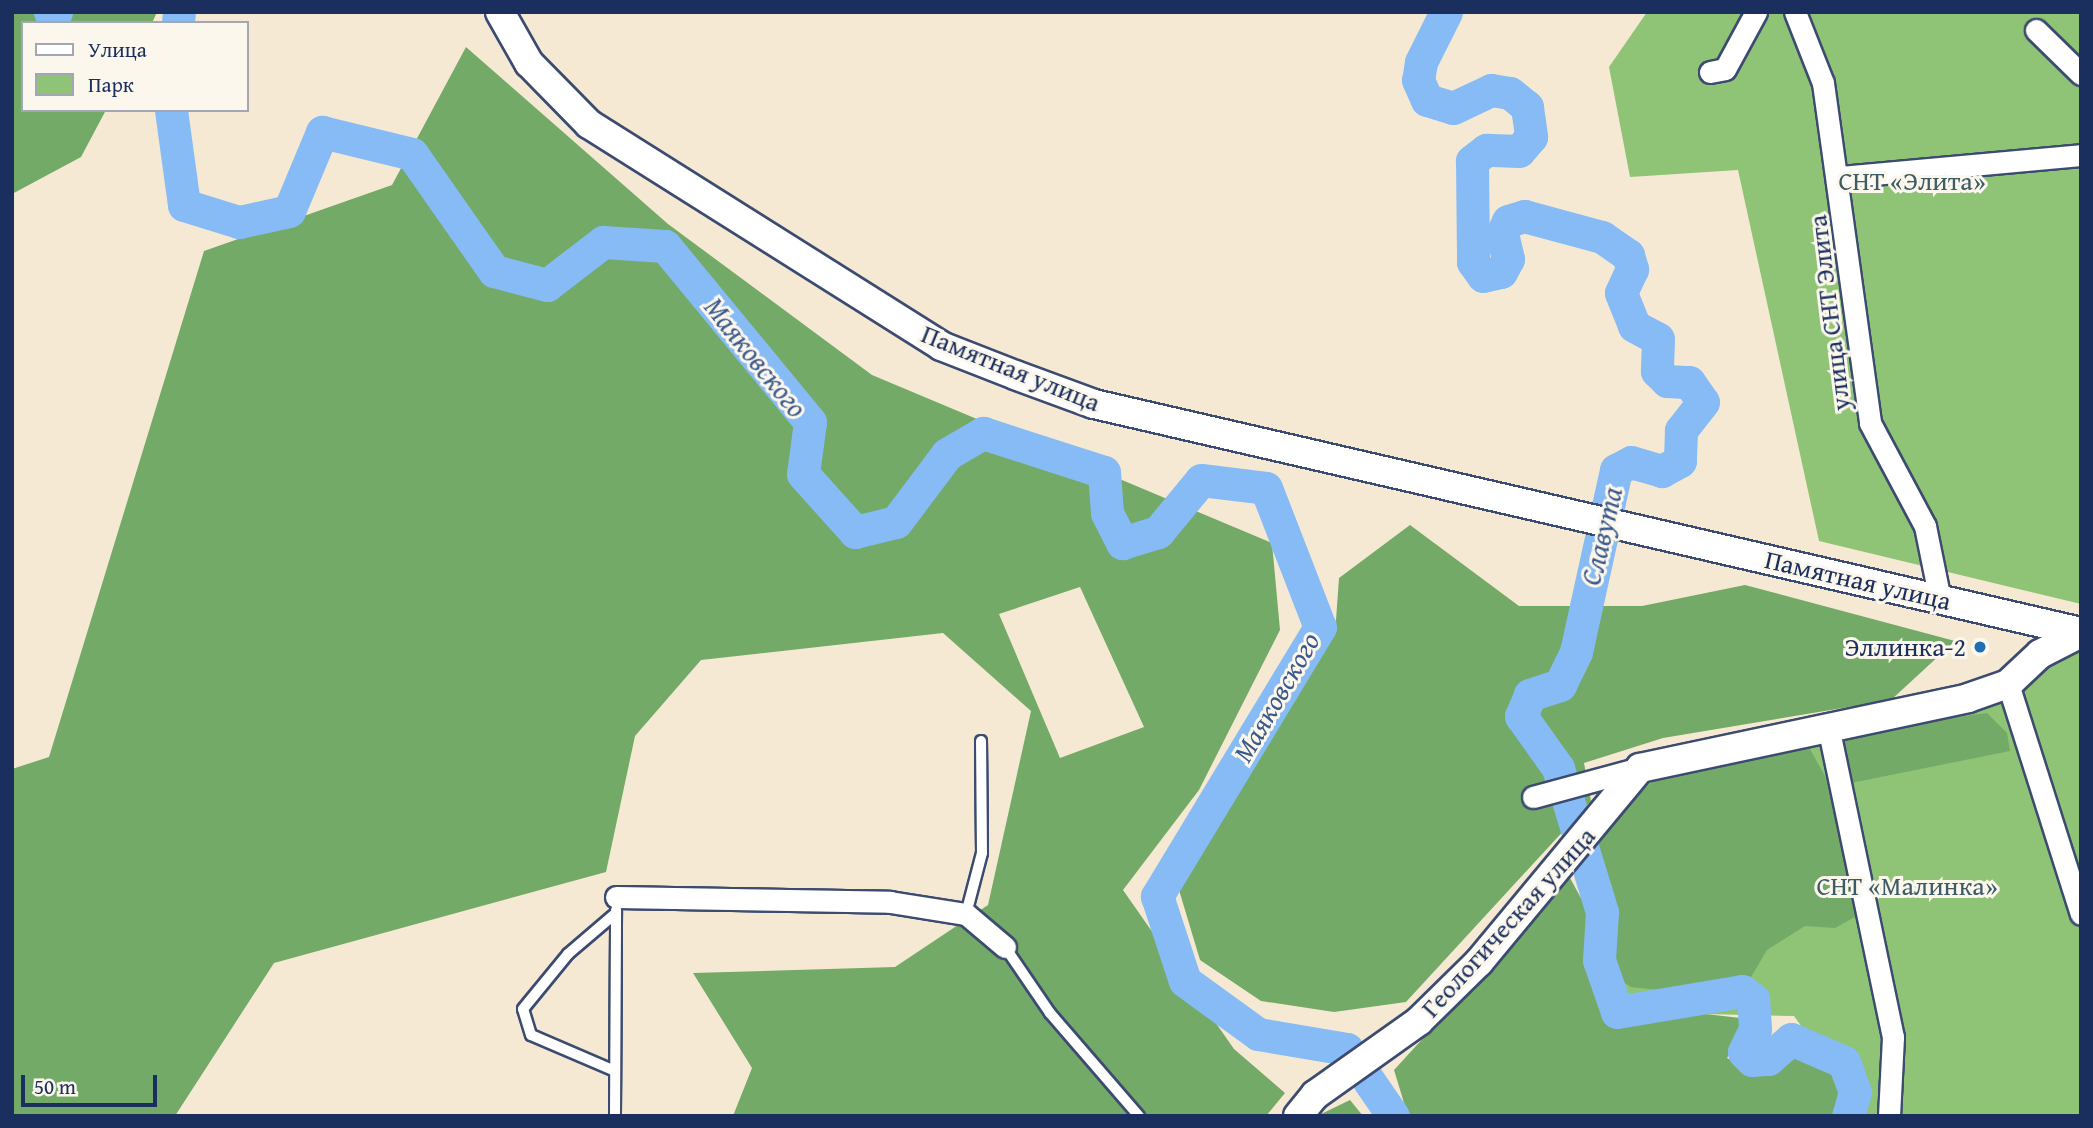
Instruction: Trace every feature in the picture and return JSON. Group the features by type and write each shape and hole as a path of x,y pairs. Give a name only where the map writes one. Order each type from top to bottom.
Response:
{"street":[{"name":"Памятная улица","path":"500,12 529,64 589,124 941,346 1094,404 2081,632"},
{"path":"1710,72 1725,69 1756,12"},
{"name":"улица СНТ Элита","path":"1795,12 1823,83 1840,177 1870,423 1925,526 1940,600"},
{"path":"2036,30 2081,74"},
{"path":"1840,177 2081,155"},
{"path":"1533,797 1640,768 2008,684 2040,654 2081,632"},
{"path":"2008,684 2081,914"},
{"path":"1828,726 1893,1037 1889,1116"},
{"name":"Геологическая улица","path":"1307,1105 1419,1021 1548,885 1640,768"},
{"path":"616,905 890,902 966,914 1005,947"}],"lane":[{"path":"966,914 982,853 981,741"},
{"path":"615,1116 616,905"},
{"path":"614,1071 531,1035 523,1009 568,954 616,905"},
{"path":"1005,947 1050,1013 1139,1116"}],"green space":[{"path":"12,12 157,12 153,21 21,21 21,112 105,112 81,157 12,194"},
{"name":"СНТ «Элита»","path":"1647,12 2081,12 2081,604 1819,541 1738,170 1630,177 1609,67"},
{"path":"466,47 668,224 872,375 1272,543 1280,630 1199,790 1123,890 1234,1049 1285,1093 1266,1116 733,1116 752,1068 693,973 895,967 988,905 1031,711 943,633 701,660 635,736 606,872 274,963 175,1116 12,1116 12,769 49,757 204,251 392,185","holes":["1080,587 1144,727 1060,758 999,614"]},
{"path":"1410,525 1519,606 1642,606 1745,585 1955,641 1891,700 1663,738 1584,763 1591,801 1406,1002 1334,1012 1261,1001 1200,960 1179,890 1244,774 1335,634 1339,578"},
{"name":"СНТ «Малинка»","path":"2081,633 2081,1116 1840,1116 1846,1089 1794,1016 1617,1012 1599,960 1586,840 1640,768 1968,698"},
{"path":"1987,713 2007,733 2010,751 1846,784 1836,733"},
{"path":"1806,742 1825,776 1860,914 1835,928 1805,926 1767,950 1747,984 1697,994 1631,987 1612,975 1591,851 1597,835 1655,779"},
{"path":"1570,878 1587,909 1602,995 1621,1024 1671,1010 1749,1019 1727,1058 1749,1069 1765,1069 1806,1041 1845,1089 1832,1116 1408,1116 1394,1070"},
{"path":"1350,1100 1363,1116 1317,1116"}],"waterway":[{"name":"Маяковского","path":"50,12 56,12"},
{"name":"Маяковского","path":"178,21 179,12"},
{"name":"Славута","path":"1446,12 1421,62 1418,80 1427,100 1453,108 1491,90 1510,93 1527,107 1531,137 1519,151 1486,150 1472,161 1473,262 1483,276 1501,272 1508,259 1502,234 1508,221 1524,216 1602,237 1628,255 1632,269 1621,293 1634,326 1658,339 1657,371 1667,381 1689,382 1703,402 1681,430 1680,461 1662,471 1631,462 1616,470 1576,652 1560,685 1530,695 1521,716 1558,768 1602,912 1599,960 1617,1012 1742,991 1753,999 1755,1029 1744,1052 1752,1060 1768,1059 1791,1039 1844,1062 1855,1092 1848,1116"},
{"name":"Маяковского","path":"171,112 184,205 239,222 289,211 322,132 412,154 494,271 547,285 603,242 665,246 810,422 803,474 855,532 896,522 947,454 983,433 1104,472 1107,513 1122,543 1158,532 1201,480 1266,488 1320,627 1157,896 1185,981 1258,1034 1347,1049 1393,1116"}],"place":[{"name":"Эллинка-2","path":"1980,647"}]}
